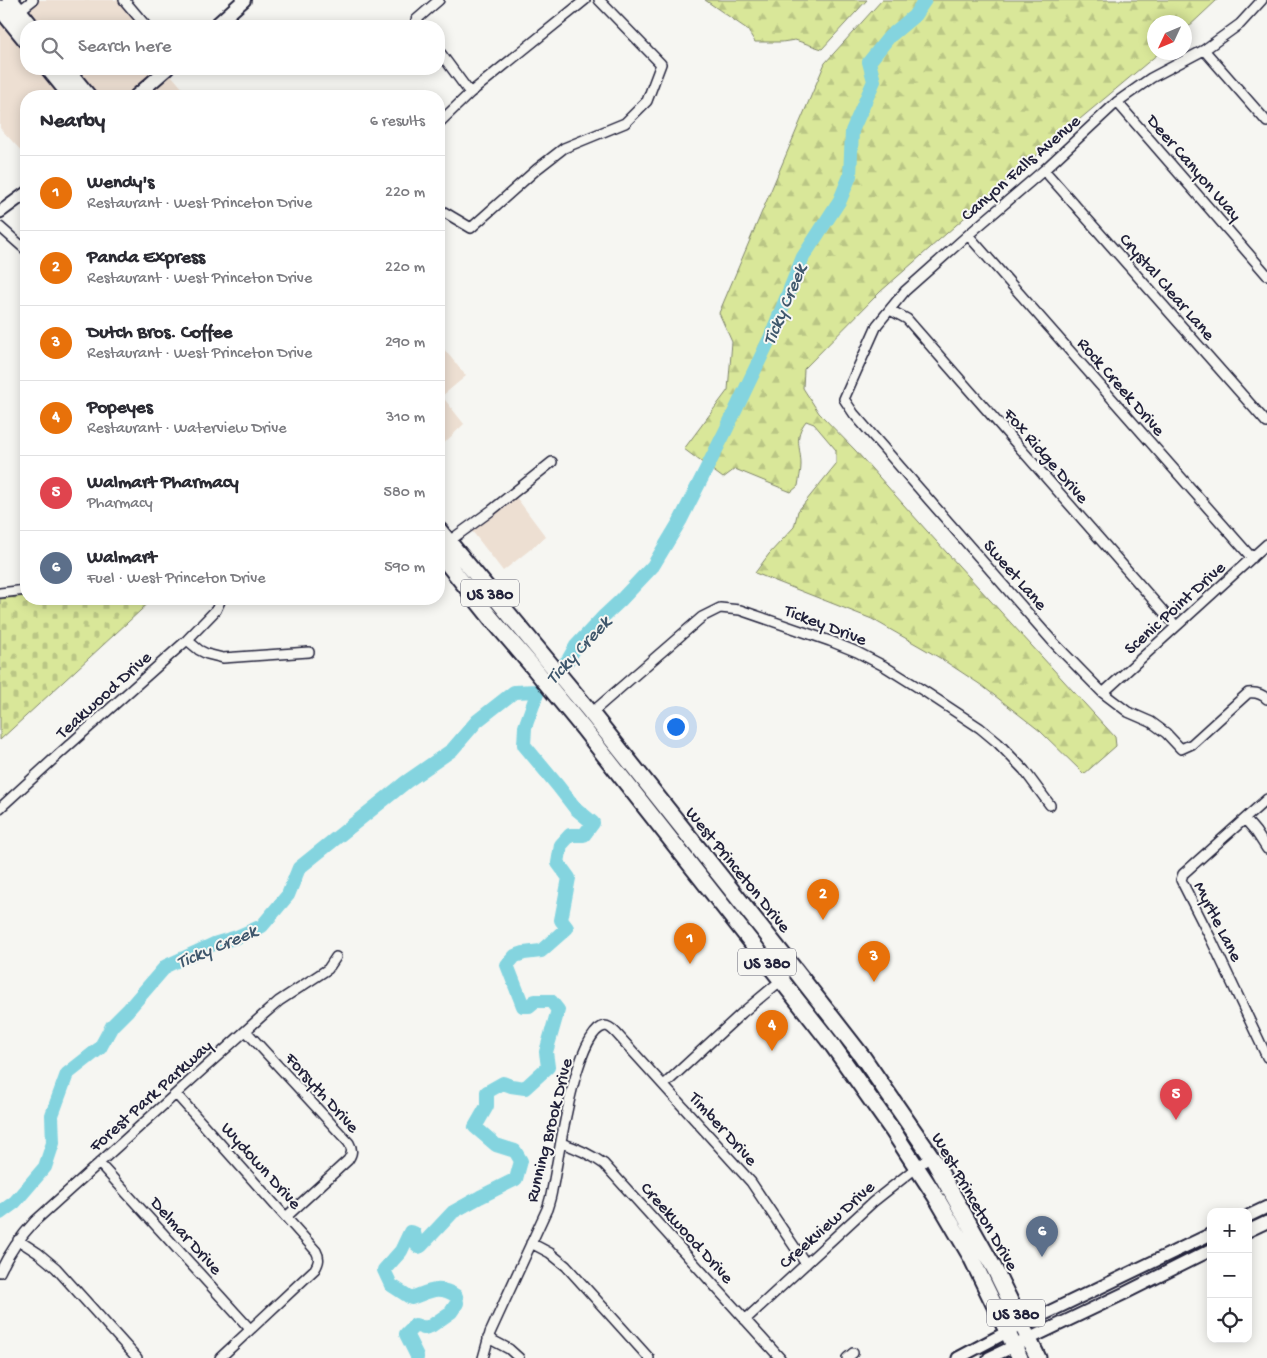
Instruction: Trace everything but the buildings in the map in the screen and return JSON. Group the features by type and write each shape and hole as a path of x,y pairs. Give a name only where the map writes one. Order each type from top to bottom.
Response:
{"highway":[{"path":"8,6 25,20"},
{"path":"8,6 20,29"},
{"path":"54,75 66,90"},
{"path":"71,75 83,90"},
{"name":"West Princeton Drive","path":"445,545 543,655 591,713 862,1056 931,1156 990,1259 1038,1358"},
{"name":"West Princeton Drive","path":"445,547 491,618 579,724 833,1046 917,1166 936,1197 971,1257 1017,1352"}],"main road":[{"path":"222,20 244,0"},
{"path":"143,90 160,75"}],"street":[{"path":"8,6 33,0"},
{"path":"124,0 141,20"},
{"path":"421,20 439,0"},
{"path":"445,117 470,93 585,0"},
{"path":"445,213 471,228 536,169 564,148 625,123 647,102 661,64 599,0"},
{"name":"Canyon Falls Avenue","path":"844,399 877,325 905,291 1044,170 1117,102 1151,78 1204,50 1240,24 1262,0"},
{"path":"1204,50 1267,122"},
{"path":"445,58 470,93"},
{"name":"Deer Canyon Way","path":"1117,102 1267,275"},
{"name":"Crystal Clear Lane","path":"1044,170 1267,423"},
{"path":"0,212 20,197"},
{"path":"0,227 20,245"},
{"name":"Rock Creek Drive","path":"968,235 1252,558"},
{"name":"Fox Ridge Drive","path":"890,310 907,319 1176,626"},
{"name":"Sweet Lane","path":"844,399 854,414 1043,630 1103,693 1128,712 1151,722 1166,733 1181,749 1192,744 1248,694 1255,692 1267,699"},
{"path":"445,539 492,510 552,462"},
{"name":"Scenic Point Drive","path":"1103,693 1267,544"},
{"path":"0,593 20,591"},
{"name":"Teakwood Drive","path":"0,808 188,640 219,605"},
{"name":"Tickey Drive","path":"579,724 702,617 720,608 732,608 843,646 904,678 972,723 998,743 1024,770 1050,805"},
{"path":"188,640 199,650 215,657 223,658 309,652"},
{"path":"1267,799 1245,819 1267,849"},
{"name":"Myrtle Lane","path":"1245,819 1183,874 1181,880 1267,1057"},
{"name":"Forest Park Parkway","path":"0,1272 18,1240 35,1222 279,1001 328,969 336,957"},
{"path":"664,1085 745,1010 795,970"},
{"name":"Timber Drive","path":"605,1026 617,1034 751,1182 806,1264"},
{"name":"Running Brook Drive","path":"483,1358 488,1338 547,1209 572,1085 579,1062 594,1034 605,1026"},
{"name":"Forsyth Drive","path":"246,1031 349,1143 351,1148 352,1153 348,1160 286,1217"},
{"name":"Wydown Drive","path":"176,1094 316,1251 319,1260 315,1269 250,1329"},
{"name":"Creekwood Drive","path":"561,1143 584,1151 604,1164 780,1358"},
{"name":"Creekview Drive","path":"745,1320 873,1202 931,1156"},
{"name":"Delmar Drive","path":"99,1163 250,1329"},
{"path":"1252,1214 1267,1207"},
{"path":"1252,1229 1267,1222"},
{"path":"958,1358 1207,1236"},
{"path":"18,1240 56,1268 137,1358"},
{"path":"531,1243 550,1253 566,1266 649,1358"},
{"path":"1178,1250 1184,1263"},
{"path":"989,1358 1017,1352 1029,1340 1207,1252"},
{"path":"220,1358 250,1329"},
{"path":"488,1338 509,1349 519,1358"}],"shaded area":[{"path":"0,0 122,0 136,20 20,20 20,75 171,75 184,90 20,90 20,150 0,128"},
{"path":"445,350 466,376 445,394"},
{"path":"445,400 464,424 445,442"},
{"path":"516,497 546,537 503,571 472,531"}],"green space":[{"path":"705,0 867,0 822,49 795,40 755,42 747,29"},
{"path":"882,0 1217,0 1192,23 1192,15 1147,15 1147,60 1151,60 1013,175 880,292 804,369 803,388 819,413 855,450 1115,737 1116,746 1084,774 1040,731 981,685 940,658 872,619 755,573 769,554 794,527 798,511 836,464 836,450 814,424 806,421 802,427 799,438 801,465 798,486 791,492 735,469 723,478 684,449 728,390 732,342 719,313 825,63"},
{"path":"20,597 20,605 146,605 0,740 0,599"}],"waterway":[{"path":"417,1358 406,1334 415,1325 424,1328 431,1326 451,1312 457,1303 456,1296 444,1290 434,1290 411,1298 391,1285 384,1270 401,1251 410,1232 414,1233 418,1247 421,1246 453,1212 516,1179 521,1161 515,1151 496,1145 475,1127 487,1106 487,1092 503,1083 525,1088 548,1067 546,1052 558,1010 551,1001 535,1001 529,1006 523,1006 507,965 515,956 541,951 567,928 561,920 569,878 558,863 561,845 570,835 584,835 593,823 575,808 524,745 525,727 538,691 568,660 576,646 653,566 680,521 770,338 803,257 840,200 850,176 852,131 874,81 869,62 889,37 914,16 925,0"},
{"name":"Ticky Creek","path":"0,1213 15,1202 45,1167 53,1143 52,1115 67,1074 100,1048 112,1026 166,966 214,944 237,937 262,926 288,895 299,868 406,782 452,750 477,721 514,692 538,691"}],"place":[{"name":"Panda Express","path":"823,920"},
{"name":"Wendy's","path":"690,964"},
{"name":"Dutch Bros. Coffee","path":"874,982"},
{"name":"Popeyes","path":"772,1051"},
{"name":"Walmart Pharmacy","path":"1176,1120"},
{"name":"Walmart","path":"1042,1257"}]}
